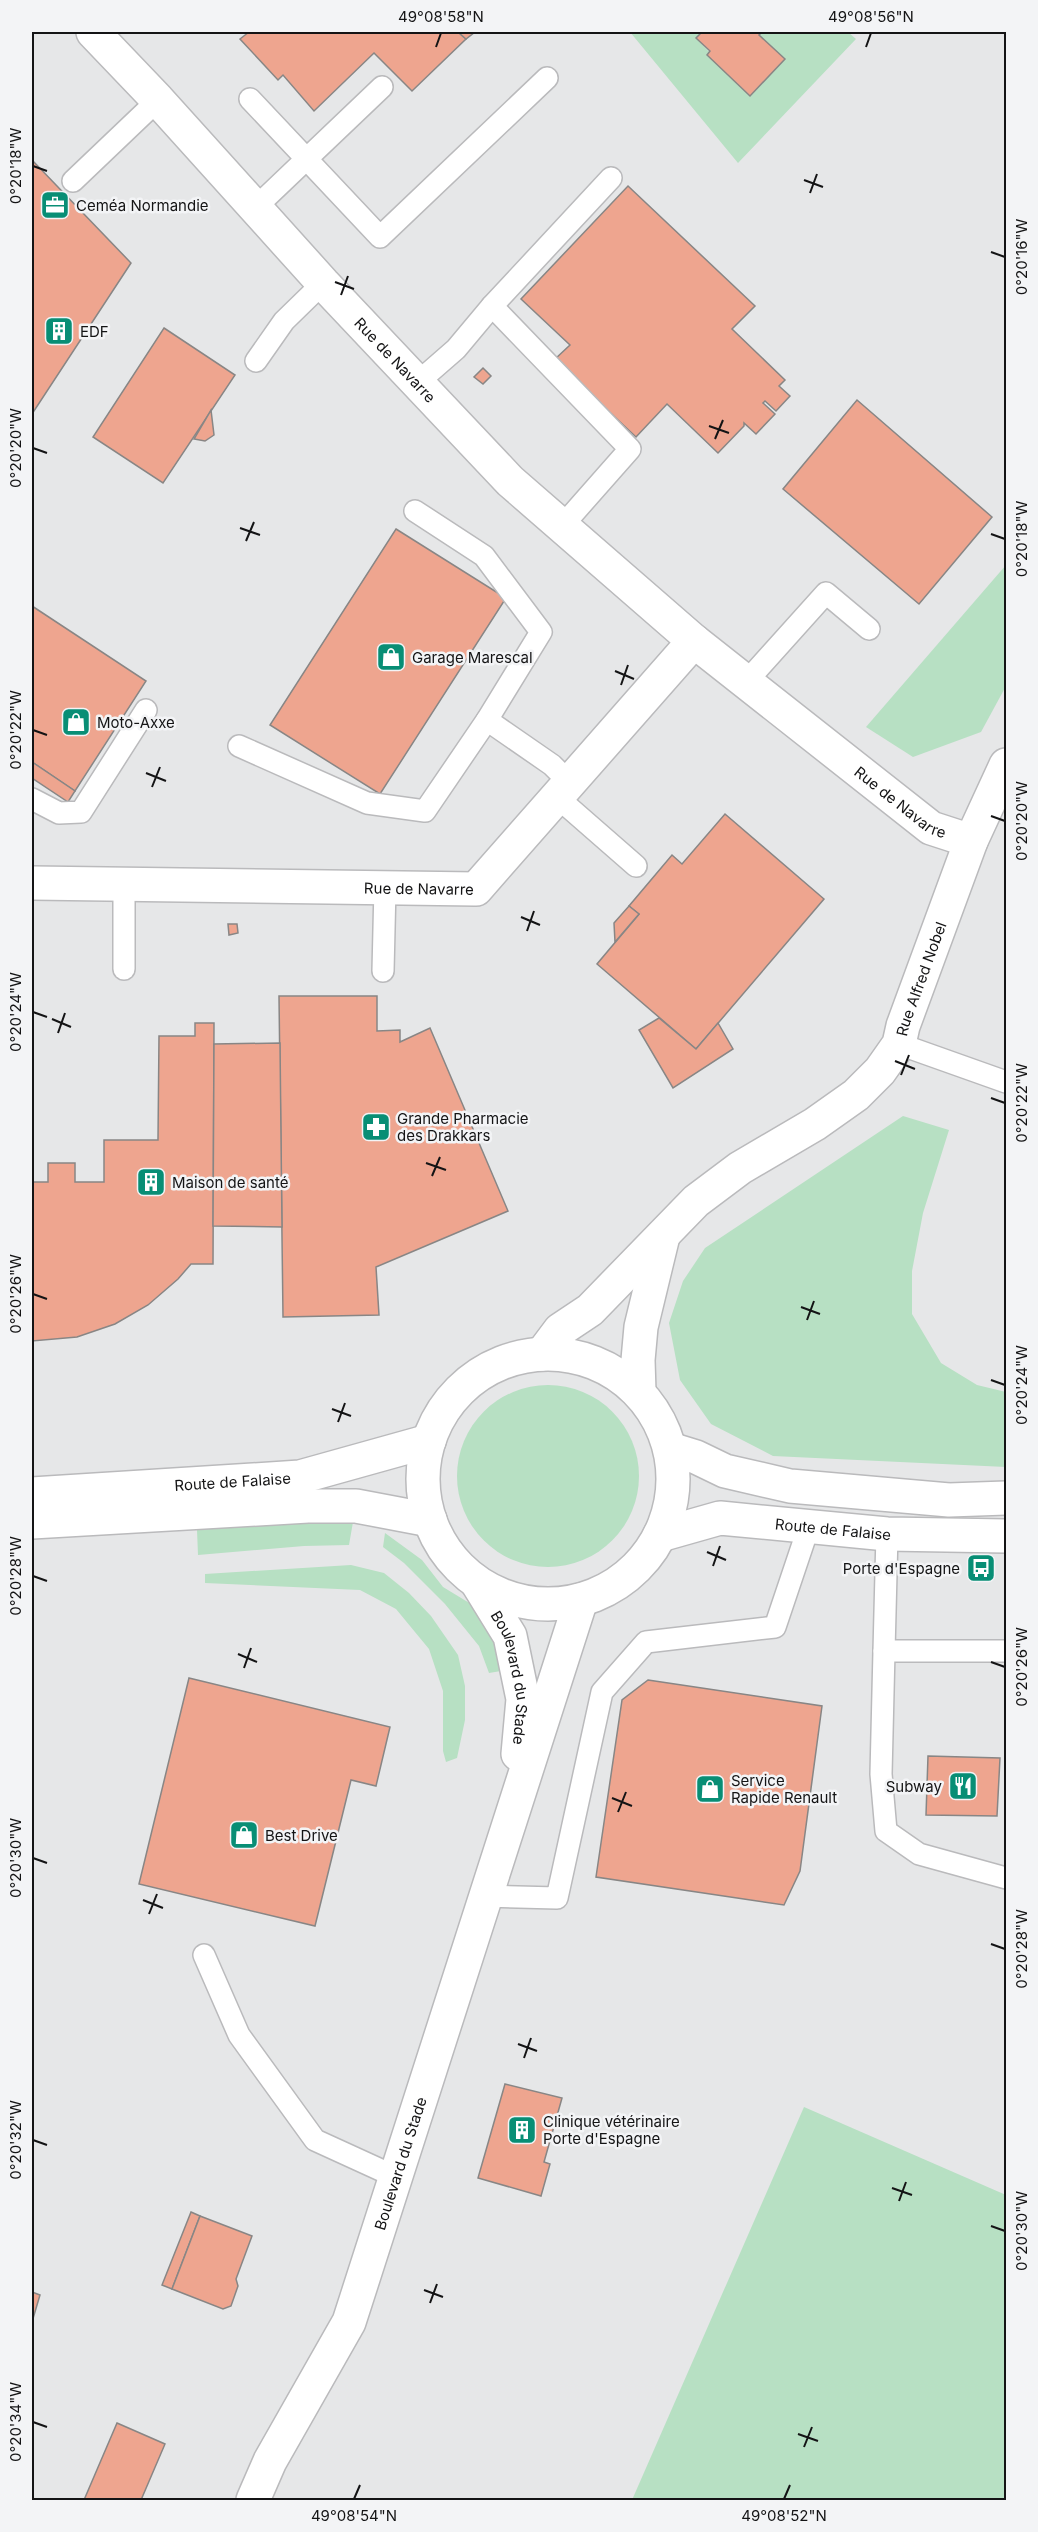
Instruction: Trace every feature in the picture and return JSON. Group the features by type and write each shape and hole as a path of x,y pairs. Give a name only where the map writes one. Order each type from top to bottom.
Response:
{"street":[{"name":"Rue de Navarre","path":"93,32 158,100 322,283 510,481 694,641 930,828 971,841"},
{"name":"Rue de Navarre","path":"32,883 476,889 694,641"},
{"name":"Rue Alfred Nobel","path":"542,1354 560,1330 590,1310 696,1201 740,1168 815,1124 856,1095 880,1071 899,1044 903,1026 971,841 1006,765"},
{"name":"Rue Alfred Nobel","path":"639,1392 638,1360 641,1327 663,1236"},
{"path":"542,1354 586,1360 611,1370 639,1392 658,1418 670,1449 674,1478 670,1508 660,1536 640,1564 613,1586 581,1600 546,1605 510,1599 478,1584 458,1566 446,1552 430,1520 423,1480 429,1441 446,1407 472,1380 505,1362 542,1354"},
{"name":"Route de Falaise","path":"32,1494 300,1477 429,1441"},
{"path":"670,1449 725,1471 790,1486 949,1500 1006,1498"},
{"name":"Route de Falaise","path":"32,1522 318,1506 356,1506 430,1520"},
{"name":"Route de Falaise","path":"660,1536 720,1518 887,1534 1006,1536"},
{"name":"Boulevard du Stade","path":"478,1584 510,1635 523,1699 512,1812"},
{"name":"Boulevard du Stade","path":"253,2500 270,2461 349,2322 581,1600"}],"lane":[{"path":"250,99 380,237 547,78"},
{"path":"255,208 382,87"},
{"path":"72,181 158,100"},
{"path":"417,383 456,349 492,306 611,178"},
{"path":"256,361 284,321 322,283"},
{"path":"492,306 630,449 562,525"},
{"path":"239,746 367,803 425,811 487,720 541,632 484,556 415,511"},
{"path":"746,682 826,593 869,628"},
{"path":"32,798 59,813 81,812 146,710"},
{"path":"487,720 552,765 563,790 636,866"},
{"path":"124,884 124,969"},
{"path":"383,971 385,887"},
{"path":"899,1044 1006,1082"},
{"path":"485,1896 557,1898 602,1692 646,1642 775,1627 808,1526"},
{"path":"887,1534 881,1774 886,1831 920,1854 1006,1878"},
{"path":"884,1651 1006,1652"},
{"path":"204,1956 240,2035 315,2140 396,2177"}],"green space":[{"path":"630,32 702,32 696,38 750,95 785,59 759,35 762,32 848,32 856,39 738,163"},
{"path":"1006,565 1006,686 981,732 913,757 866,727"},
{"path":"903,1116 949,1130 923,1213 912,1271 912,1314 941,1363 977,1385 1006,1392 1006,1467 773,1456 711,1424 680,1380 669,1323 683,1281 705,1248"},
{"path":"548,1385 583,1392 599,1400 612,1412 624,1425 632,1441 639,1476 632,1511 624,1527 612,1540 599,1552 583,1560 548,1567 513,1560 497,1552 484,1540 472,1527 464,1511 457,1476 464,1441 472,1425 484,1412 497,1400 513,1392"},
{"path":"311,1521 353,1522 349,1545 304,1546 198,1555 197,1530"},
{"path":"385,1533 422,1560 443,1587 471,1604 498,1639 507,1670 489,1673 479,1646 445,1604 404,1563 383,1547"},
{"path":"351,1565 384,1573 409,1593 431,1616 458,1655 465,1686 465,1720 457,1758 446,1762 443,1751 443,1691 429,1649 396,1609 360,1590 205,1583 205,1574"},
{"path":"804,2107 1006,2195 1006,2500 632,2500"}],"building":[{"path":"249,32 458,32 466,39 412,91 374,53 314,111 283,75 278,80 240,39"},
{"path":"458,32 475,32 466,39"},
{"path":"702,32 762,32 759,35 785,59 750,96 707,55 710,51 696,38"},
{"name":"EDF","path":"32,160 131,263 32,414"},
{"path":"628,186 755,306 732,329 785,380 779,386 790,396 776,411 765,401 763,403 775,414 756,434 744,423 744,426 718,453 667,404 636,437 554,360 570,345 521,299"},
{"path":"164,328 235,375 163,483 93,437"},
{"path":"483,368 491,376 483,384 474,377"},
{"path":"857,400 992,517 919,604 783,489"},
{"path":"211,410 214,435 205,441 194,439"},
{"name":"Garage Marescal","path":"396,529 506,598 380,794 270,725"},
{"name":"Moto-Axxe","path":"32,606 146,681 75,791 32,762"},
{"path":"32,762 75,791 68,802 32,778"},
{"path":"725,814 824,899 696,1049 597,964 639,914 629,906 672,855 682,864"},
{"path":"629,906 639,914 615,942 614,923"},
{"path":"228,924 237,924 238,933 229,935"},
{"name":"Grande Pharmacie des Drakkars","path":"279,996 377,996 377,1031 400,1030 400,1042 430,1028 508,1211 376,1267 379,1315 283,1317"},
{"path":"659,1018 696,1049 718,1023 733,1049 673,1088 639,1030"},
{"name":"Maison de santé","path":"195,1023 214,1023 213,1264 191,1264 178,1279 148,1305 115,1324 77,1337 32,1341 32,1182 48,1182 48,1163 75,1163 75,1182 104,1182 104,1140 158,1140 159,1036 195,1036"},
{"path":"280,1043 282,1227 213,1226 214,1044"},
{"name":"Best Drive","path":"189,1678 390,1727 376,1786 351,1780 315,1926 139,1884"},
{"name":"Service Rapide Renault","path":"648,1680 822,1706 800,1871 784,1905 596,1877 622,1700"},
{"name":"Subway","path":"928,1756 1000,1758 997,1816 926,1815"},
{"name":"Clinique vétérinaire Porte d'Espagne","path":"505,2084 562,2098 544,2162 550,2164 541,2196 478,2178"},
{"path":"191,2212 200,2216 172,2289 162,2285"},
{"path":"200,2216 252,2236 236,2279 238,2286 231,2306 223,2309 172,2289"},
{"path":"32,2292 40,2295 32,2322"},
{"path":"117,2423 165,2444 141,2500 84,2500"}],"place":[{"name":"Ceméa Normandie","path":"55,205"},
{"name":"EDF","path":"59,331"},
{"name":"Garage Marescal","path":"391,657"},
{"name":"Moto-Axxe","path":"76,722"},
{"name":"Grande Pharmacie des Drakkars","path":"376,1127"},
{"name":"Maison de santé","path":"151,1182"},
{"name":"Porte d'Espagne","path":"981,1568"},
{"name":"Subway","path":"963,1786"},
{"name":"Service Rapide Renault","path":"710,1789"},
{"name":"Best Drive","path":"244,1835"},
{"name":"Clinique vétérinaire Porte d'Espagne","path":"522,2130"}]}
